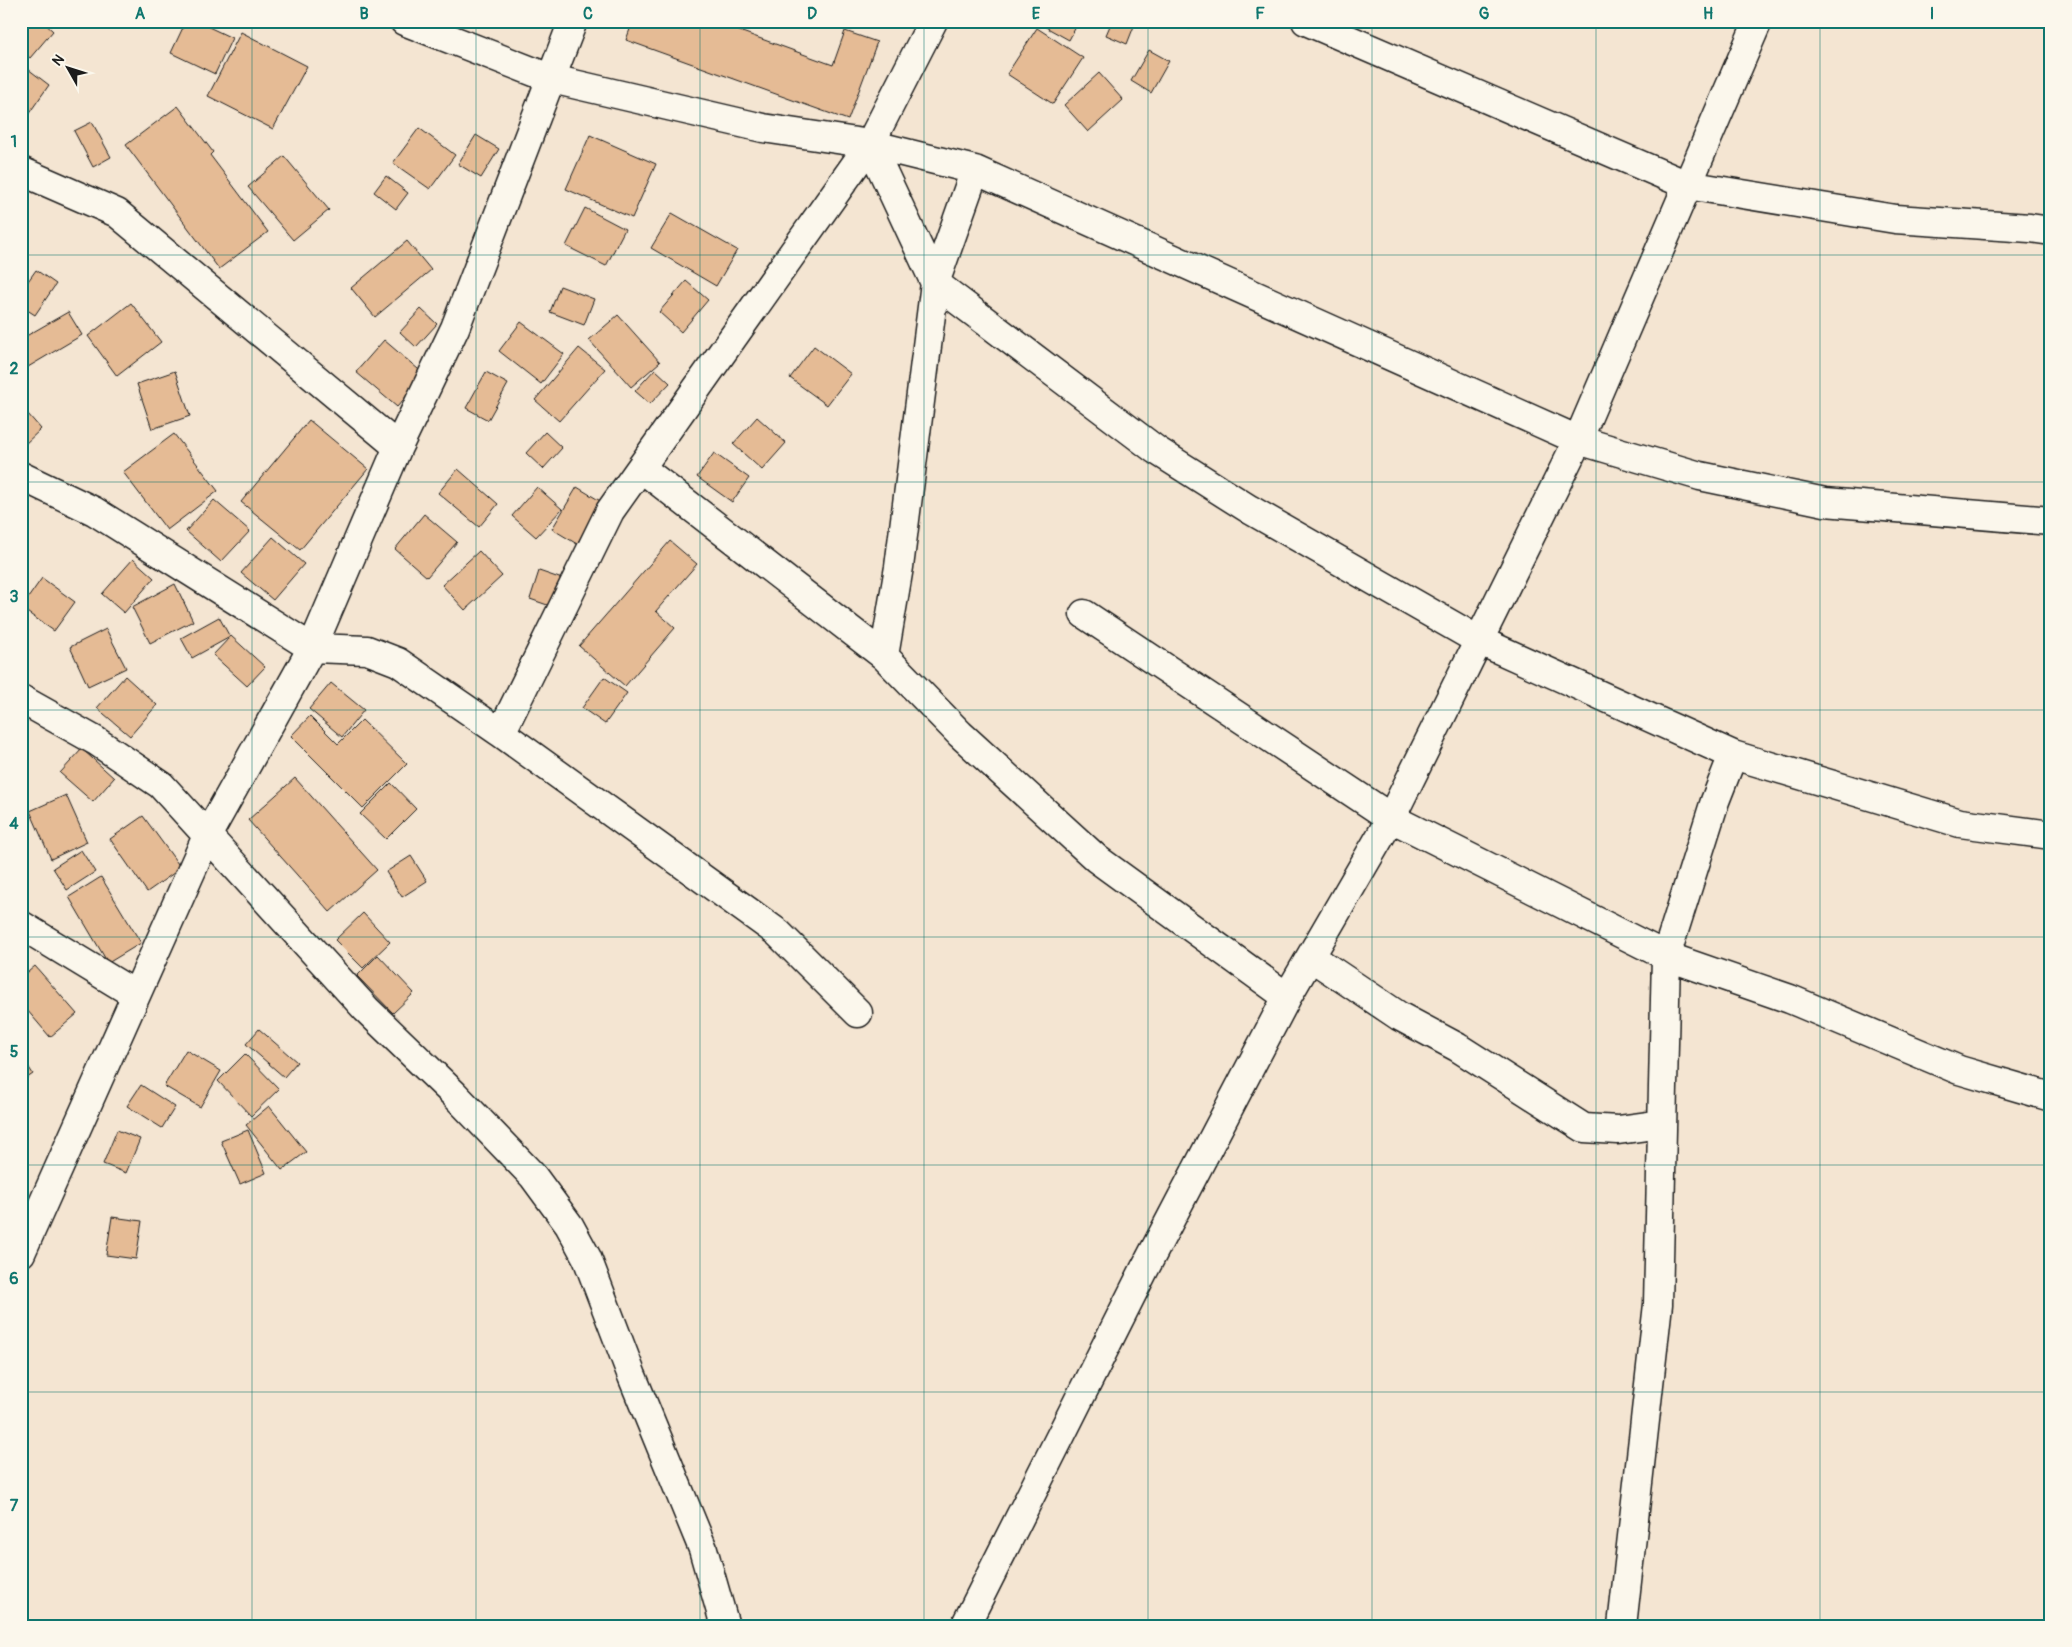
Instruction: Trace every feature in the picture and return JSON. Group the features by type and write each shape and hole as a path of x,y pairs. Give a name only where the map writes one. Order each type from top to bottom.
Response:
{"street":[{"path":"404,21 552,79 763,128 870,144 975,170 1578,440 1700,476 1825,502 2051,521"},
{"path":"21,1253 207,836 312,648 398,447 456,328 573,21"},
{"path":"501,733 610,511 870,144 933,21"},
{"path":"1306,21 1688,185 1895,219 2051,231"},
{"path":"965,1626 1144,1270 1287,997 1391,818 1578,440 1758,21"},
{"path":"870,144 935,283 1156,450 1249,509 1478,640 1734,755 1960,824 2051,835"},
{"path":"884,656 899,567 935,283 975,170"},
{"path":"21,171 117,213 398,447"},
{"path":"640,468 884,656 960,734 1097,858 1287,997"},
{"path":"21,476 94,511 312,648 367,650 398,662 501,733 778,933 858,1013"},
{"path":"1084,614 1391,818 1666,956 1790,999 1959,1070 2051,1097"},
{"path":"21,699 96,741 161,785 366,1009 454,1094 533,1176 569,1225 587,1258 632,1376 703,1549 725,1626"},
{"path":"1622,1626 1658,1304 1666,956 1715,801 1734,755"},
{"path":"21,925 136,995"},
{"path":"1311,957 1400,1016 1457,1047 1584,1128 1618,1130 1662,1124"}],"building":[{"path":"27,21 42,21 53,31 30,58 21,51 21,28"},
{"path":"186,21 196,21 232,38 215,74 171,53"},
{"path":"633,21 737,21 734,29 833,65 845,31 877,42 848,120 626,40"},
{"path":"1044,21 1079,21 1069,40 1042,25"},
{"path":"1112,21 1136,21 1127,44 1106,35"},
{"path":"1176,21 1194,21 1190,29"},
{"path":"1037,28 1083,58 1053,104 1007,74"},
{"path":"241,32 307,66 273,129 208,96"},
{"path":"1149,50 1169,61 1151,93 1131,81"},
{"path":"28,69 49,85 25,119 21,116 21,79"},
{"path":"1099,73 1123,100 1088,132 1064,105"},
{"path":"178,106 213,152 210,155 268,232 219,269 126,145"},
{"path":"92,122 111,157 93,167 74,131"},
{"path":"419,128 455,155 430,189 393,163"},
{"path":"476,135 499,149 481,178 458,164"},
{"path":"590,135 656,164 632,218 566,189"},
{"path":"284,156 329,210 293,240 248,187"},
{"path":"386,176 408,193 396,209 374,192"},
{"path":"585,208 625,229 606,266 566,246"},
{"path":"672,213 737,250 716,286 651,248"},
{"path":"407,241 431,270 375,317 351,288"},
{"path":"36,270 56,284 35,315 21,306 21,291"},
{"path":"686,281 708,300 681,332 659,312"},
{"path":"560,286 594,299 584,325 550,312"},
{"path":"131,303 161,342 117,376 88,336"},
{"path":"421,309 437,324 416,347 400,332"},
{"path":"68,312 82,335 28,367 21,355 21,339"},
{"path":"618,315 660,362 631,387 589,340"},
{"path":"521,322 564,354 541,384 499,351"},
{"path":"384,340 425,375 397,407 356,372"},
{"path":"814,346 851,374 827,405 790,378"},
{"path":"579,348 605,369 559,421 535,400"},
{"path":"655,369 670,383 650,404 635,391"},
{"path":"175,371 190,416 152,429 137,384"},
{"path":"486,372 508,384 488,420 466,408"},
{"path":"21,406 41,429 24,445 21,442"},
{"path":"757,417 786,443 762,470 733,444"},
{"path":"309,420 368,469 300,550 241,502"},
{"path":"545,432 562,448 543,469 526,453"},
{"path":"174,434 218,491 167,530 123,472"},
{"path":"714,453 749,478 732,502 697,477"},
{"path":"458,469 498,504 479,527 438,493"},
{"path":"537,487 562,509 536,537 512,516"},
{"path":"577,487 602,502 577,544 552,529"},
{"path":"214,500 250,531 221,562 186,531"},
{"path":"424,514 457,542 427,577 395,549"},
{"path":"273,537 304,564 273,600 241,573"},
{"path":"670,541 697,564 656,611 675,628 625,686 579,646"},
{"path":"479,551 502,576 465,610 442,585"},
{"path":"133,559 154,578 124,613 102,594"},
{"path":"539,571 568,581 559,609 530,599"},
{"path":"42,578 75,602 54,631 21,608"},
{"path":"175,584 193,621 150,643 132,607"},
{"path":"219,617 230,637 192,658 181,638"},
{"path":"106,629 126,668 88,686 70,647"},
{"path":"231,636 265,667 247,686 213,655"},
{"path":"125,676 157,705 130,736 97,708"},
{"path":"604,677 627,693 605,724 582,708"},
{"path":"331,683 364,710 342,737 309,709"},
{"path":"310,716 338,744 362,720 407,764 363,808 291,736"},
{"path":"82,749 114,778 93,802 60,773"},
{"path":"295,778 377,870 330,912 248,820"},
{"path":"391,783 416,809 386,839 360,814"},
{"path":"66,795 87,842 51,859 30,811"},
{"path":"143,816 181,868 147,892 110,839"},
{"path":"81,850 95,872 67,890 53,868"},
{"path":"411,856 427,881 402,897 386,872"},
{"path":"101,877 141,943 108,963 69,897"},
{"path":"363,913 390,942 363,968 335,940"},
{"path":"378,955 414,993 393,1013 357,976"},
{"path":"35,966 77,1014 50,1037 21,1003 21,978"},
{"path":"259,1029 297,1062 284,1077 246,1044"},
{"path":"186,1050 221,1071 200,1107 164,1086"},
{"path":"245,1054 279,1089 251,1116 218,1081"},
{"path":"21,1055 33,1074 21,1082"},
{"path":"141,1085 175,1107 162,1128 127,1106"},
{"path":"269,1106 306,1152 282,1170 246,1125"},
{"path":"117,1130 140,1139 126,1173 103,1164"},
{"path":"248,1130 266,1173 240,1184 221,1141"},
{"path":"112,1217 142,1221 136,1259 106,1255"}]}
